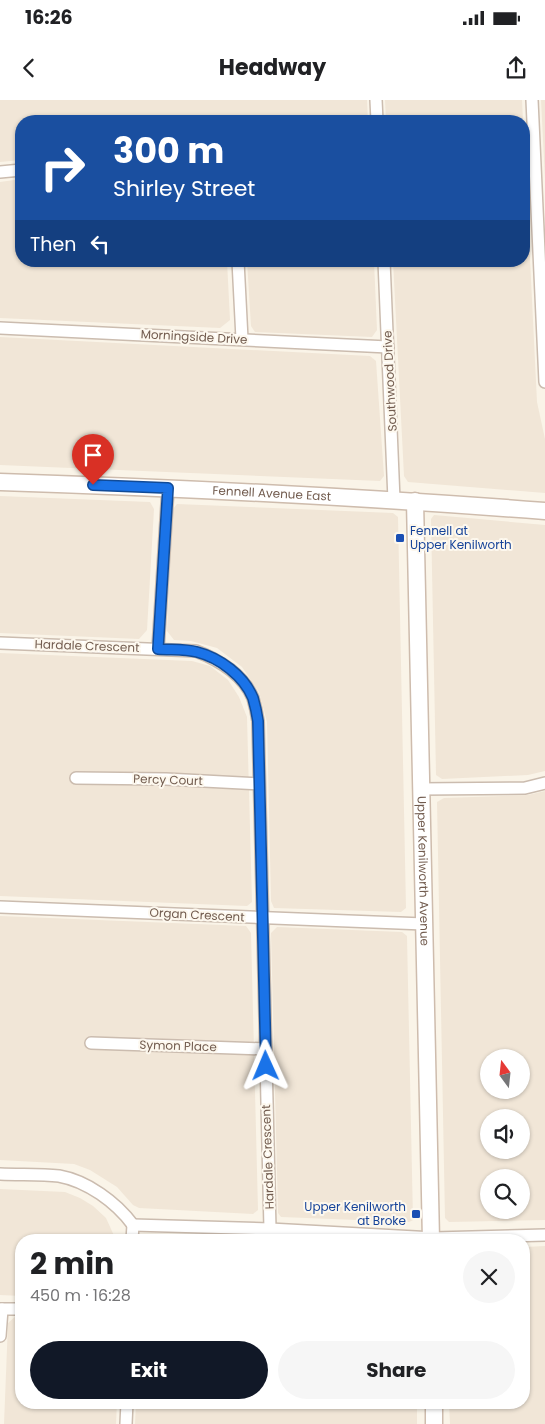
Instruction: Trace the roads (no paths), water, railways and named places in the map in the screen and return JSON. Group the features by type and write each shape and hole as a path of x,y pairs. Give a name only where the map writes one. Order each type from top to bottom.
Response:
{"street":[{"path":"376,100 377,115"},
{"path":"532,100 545,382"},
{"path":"0,172 15,171"},
{"path":"238,267 242,339"},
{"name":"Southwood Drive","path":"384,267 394,500"},
{"name":"Morningside Drive","path":"0,328 388,346"},
{"name":"Fennell Avenue East","path":"0,482 168,488 545,510"},
{"path":"158,649 168,488"},
{"name":"Upper Kenilworth Avenue","path":"415,501 431,1234"},
{"name":"Hardale Crescent","path":"0,643 196,652 212,657 226,666 239,677 252,697 258,721 270,1229"},
{"name":"Percy Court","path":"76,778 259,784"},
{"path":"420,789 525,788 545,783"},
{"name":"Organ Crescent","path":"0,907 424,924"},
{"name":"Symon Place","path":"90,1043 266,1049"},
{"path":"0,1174 60,1176 86,1185 108,1200 133,1225 359,1234"},
{"path":"132,1234 133,1225"},
{"path":"530,1235 545,1235"},
{"path":"0,1336 1,1309 15,1309"},
{"path":"126,1424 127,1409"},
{"path":"434,1409 434,1424"}],"place":[{"name":"Fennell at Upper Kenilworth","path":"400,538"},
{"name":"Upper Kenilworth at Broke","path":"416,1214"}]}
